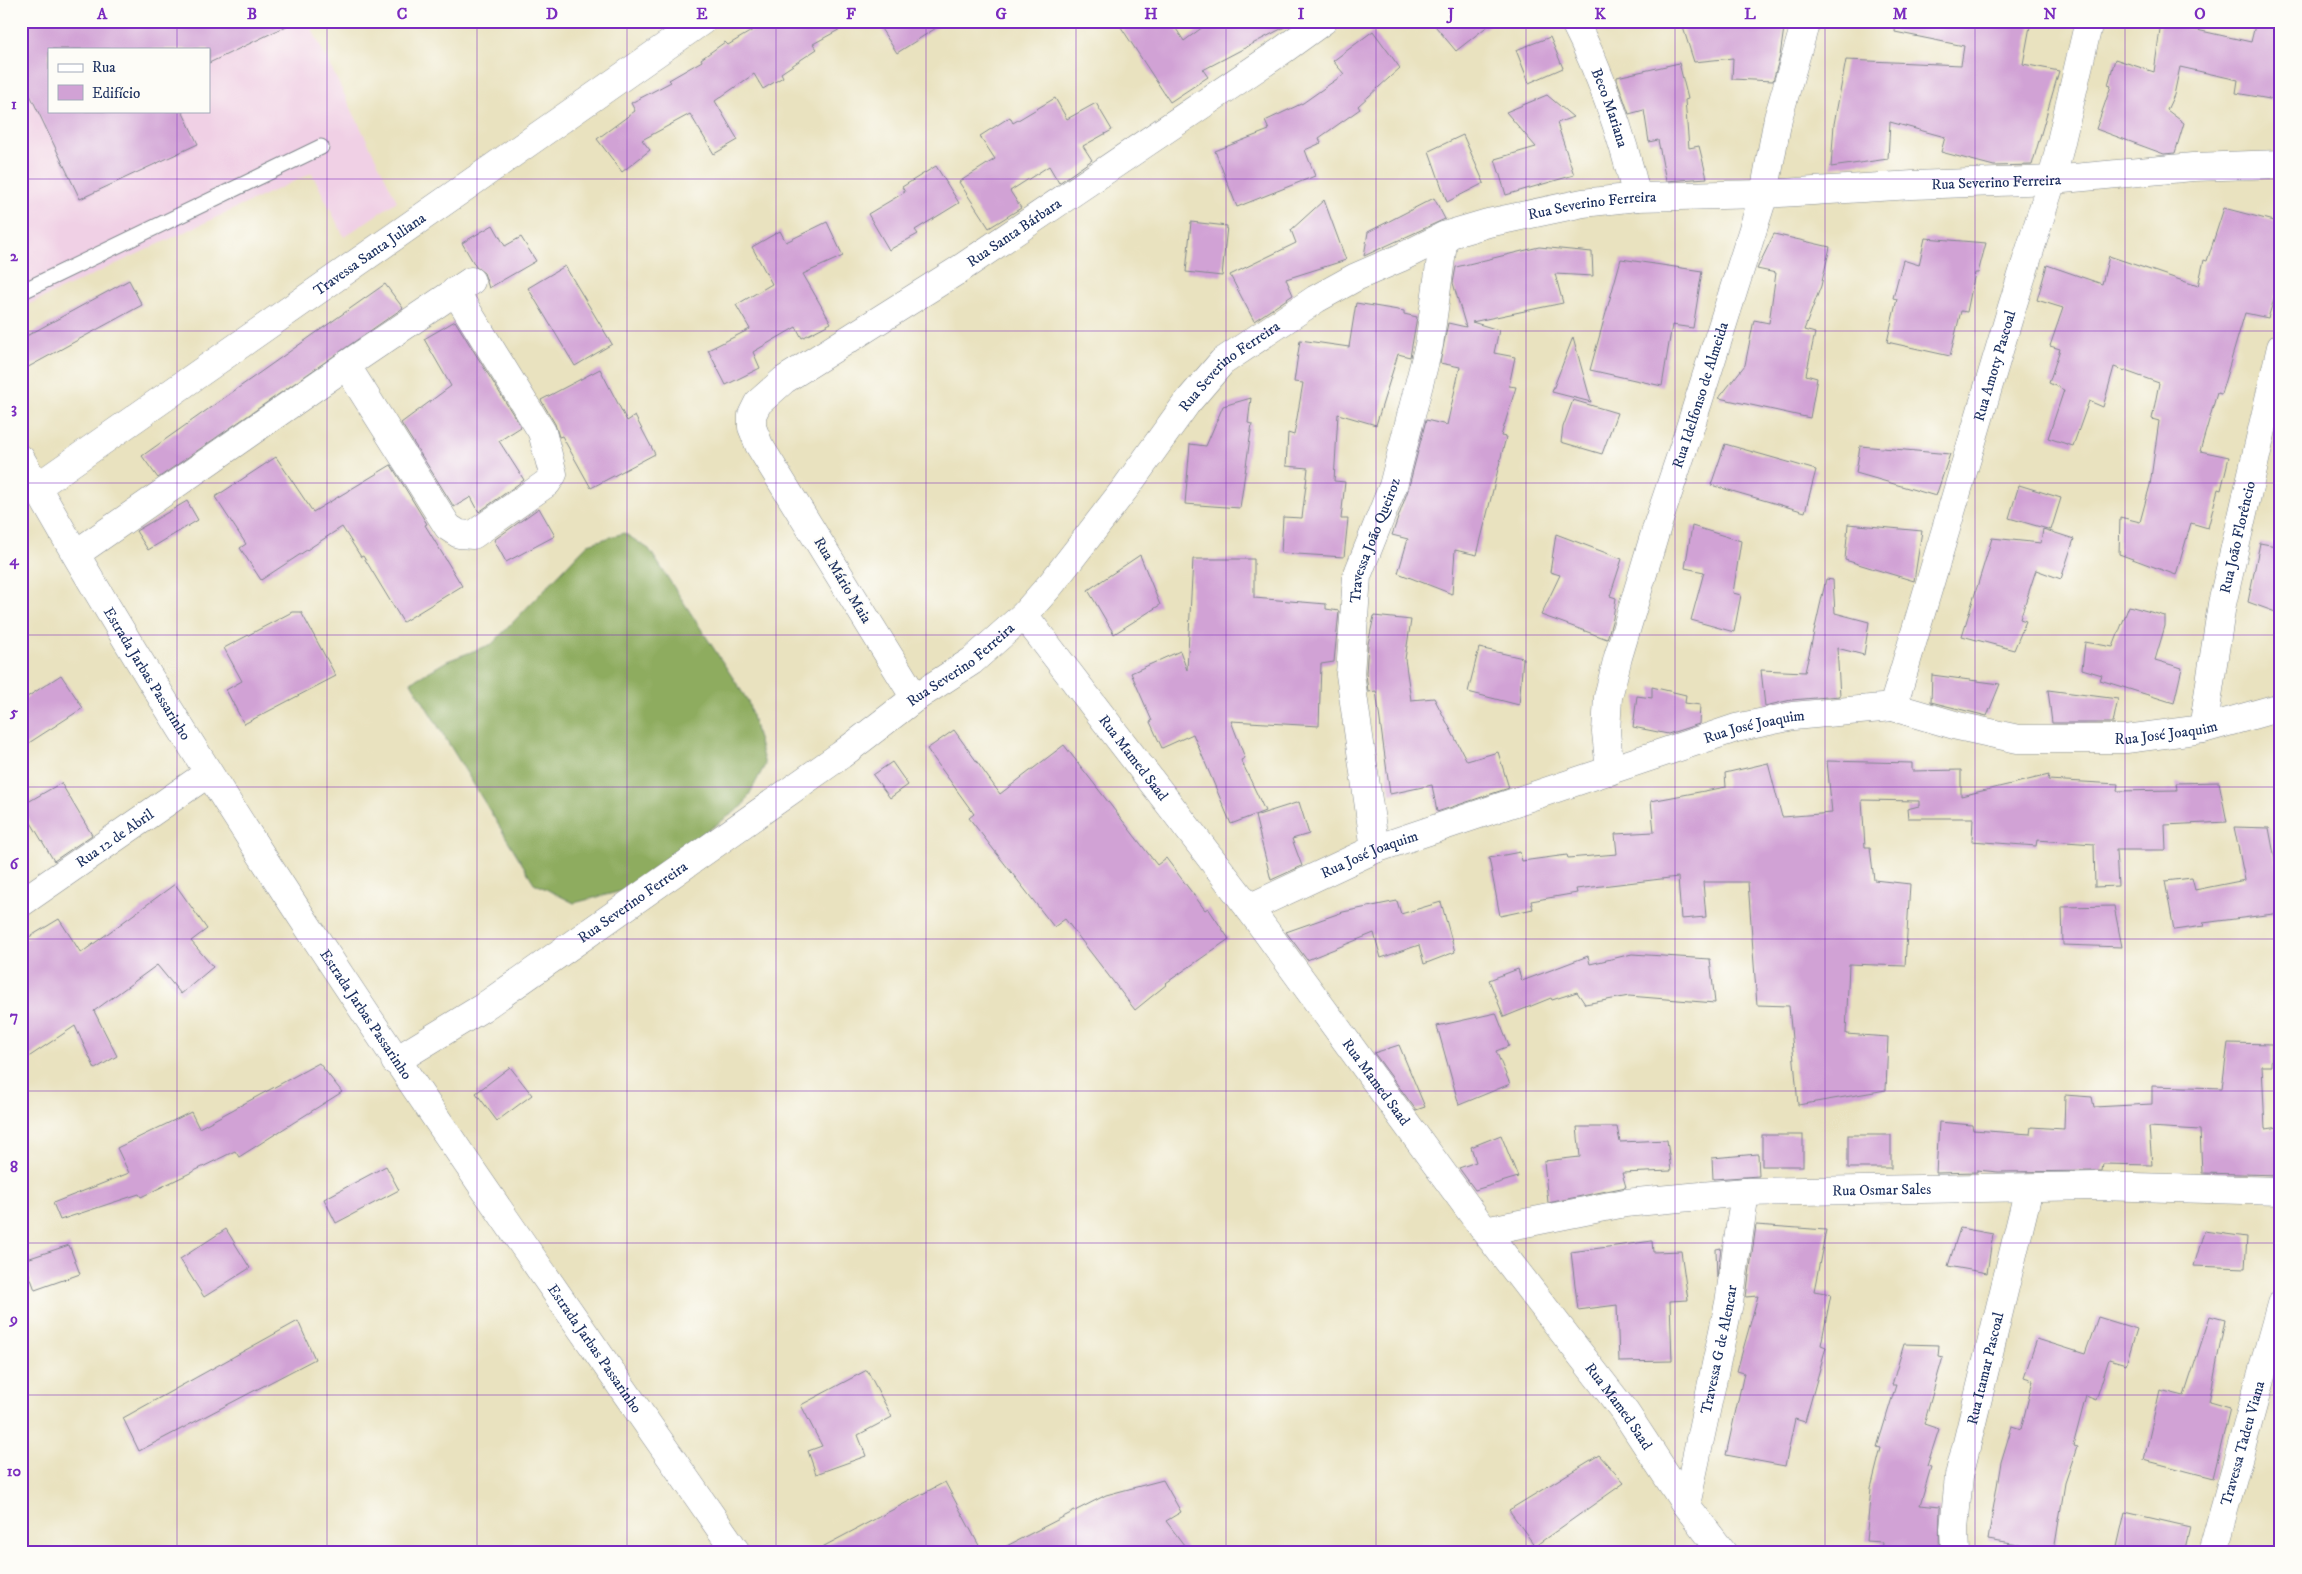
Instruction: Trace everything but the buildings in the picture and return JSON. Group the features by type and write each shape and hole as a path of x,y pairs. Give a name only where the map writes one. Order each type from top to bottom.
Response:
{"street":[{"name":"Travessa Santa Juliana","path":"37,487 702,21"},
{"name":"Rua Santa Bárbara","path":"772,462 755,437 752,427 752,415 758,403 784,380 957,271 1323,21"},
{"name":"Beco Mariana","path":"1574,21 1606,92 1623,139 1637,197"},
{"name":"Rua Idelfonso de Almeida","path":"1610,771 1606,732 1608,697 1618,657 1658,523 1764,194 1778,118 1806,21"},
{"name":"Rua Amoty Pascoal","path":"1893,707 2012,307 2052,180 2089,21"},
{"name":"Rua Severino Ferreira","path":"395,1061 482,1008 825,766 915,698 972,661 1024,614 1052,583 1127,486 1186,404 1222,362 1316,299 1356,277 1444,236 1488,223 1575,204 1637,197 1764,194 1913,184 2052,180 2193,167 2281,164"},
{"name":"Travessa João Queiroz","path":"1375,849 1350,674 1358,576 1393,486 1429,346 1444,236"},
{"path":"76,553 346,365 463,286 542,432 553,474 547,483 473,535 460,534 448,527 346,365"},
{"name":"Rua João Florêncio","path":"2203,729 2222,604 2281,347"},
{"name":"Estrada Jarbas Passarinho","path":"21,459 207,774 395,1061 737,1553"},
{"name":"Rua Mário Maia","path":"772,462 915,698"},
{"name":"Rua Mamed Saad","path":"1024,614 1249,908 1485,1231 1625,1412 1686,1505 1723,1553"},
{"name":"Rua José Joaquim","path":"1249,908 1375,849 1755,724 1793,716 1893,707 1958,726 2018,740 2126,739 2203,729 2281,708"},
{"name":"Rua 12 de Abril","path":"21,903 207,774"},
{"name":"Rua Osmar Sales","path":"1485,1231 1625,1204 1745,1192 2096,1186 2281,1191"},
{"name":"Rua Itamar Pascoal","path":"1956,1553 1954,1529 1960,1476 2029,1188"},
{"name":"Travessa G de Alencar","path":"1686,1505 1730,1302 1745,1192"},
{"name":"Travessa Tadeu Viana","path":"2212,1553 2281,1304"}],"lane":[{"path":"21,292 321,147"}],"shaded area":[{"path":"21,21 308,21 397,201 344,237 312,173 21,308"}],"green space":[{"path":"624,533 649,549 748,701 765,765 743,806 622,891 574,903 534,883 411,682 447,661 492,644 588,544"}]}
